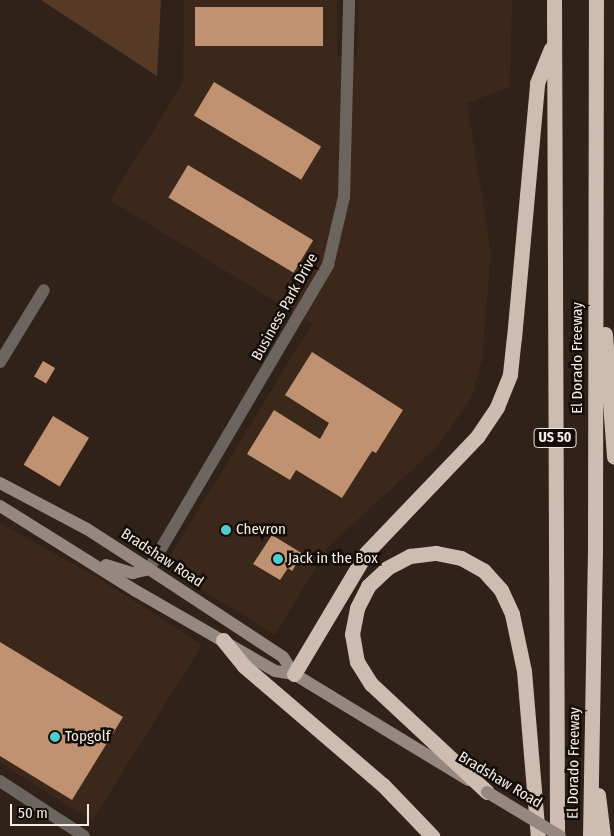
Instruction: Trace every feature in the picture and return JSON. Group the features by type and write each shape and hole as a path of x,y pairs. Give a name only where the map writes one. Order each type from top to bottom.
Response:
{"highway":[{"name":"El Dorado Freeway","path":"554,0 558,836"},
{"name":"El Dorado Freeway","path":"590,836 596,221 596,0"},
{"path":"294,674 366,553 477,437 497,407 510,374 537,84 554,40"},
{"path":"596,221 614,457"},
{"path":"487,792 371,684 358,662 352,634 357,608 368,586 387,568 410,556 436,553 461,558 484,570 501,590 512,614 524,671 538,836"},
{"path":"223,640 244,666 383,785 432,836"},
{"path":"592,734 603,836"}],"main road":[{"name":"Bradshaw Road","path":"0,483 87,529 283,657 294,674 558,836"},
{"name":"Bradshaw Road","path":"0,506 274,672 294,674"},
{"path":"65,546 118,570 133,573 150,569"}],"street":[{"name":"Business Park Drive","path":"150,569 328,265 344,197 349,0"},
{"path":"0,362 44,290"},
{"path":"0,782 84,836"}],"shaded area":[{"path":"41,0 161,0 157,76"},
{"path":"184,0 337,0 337,56 357,57 359,0 512,0 510,87 467,103 491,252 482,360 471,398 439,445 329,546 275,635 176,573 169,558 312,324 110,200 183,83"},
{"path":"0,523 100,579 202,645 92,821 0,763"}],"building":[{"path":"195,7 323,7 323,46 195,46"},
{"path":"214,82 321,146 301,180 194,115"},
{"path":"188,165 313,240 294,273 168,198"},
{"path":"312,352 403,410 376,453 372,451 342,498 296,470 290,480 247,454 274,410 320,439 329,423 285,395"},
{"path":"43,361 55,368 46,384 34,377"},
{"path":"53,416 89,438 60,486 24,465"},
{"name":"Jack in the Box","path":"272,535 303,554 292,571 288,568 280,580 253,564"},
{"name":"Topgolf","path":"0,642 123,717 72,800 0,756"}],"place":[{"name":"Chevron","path":"226,530"},
{"name":"Jack in the Box","path":"278,559"},
{"name":"Topgolf","path":"55,737"}]}
